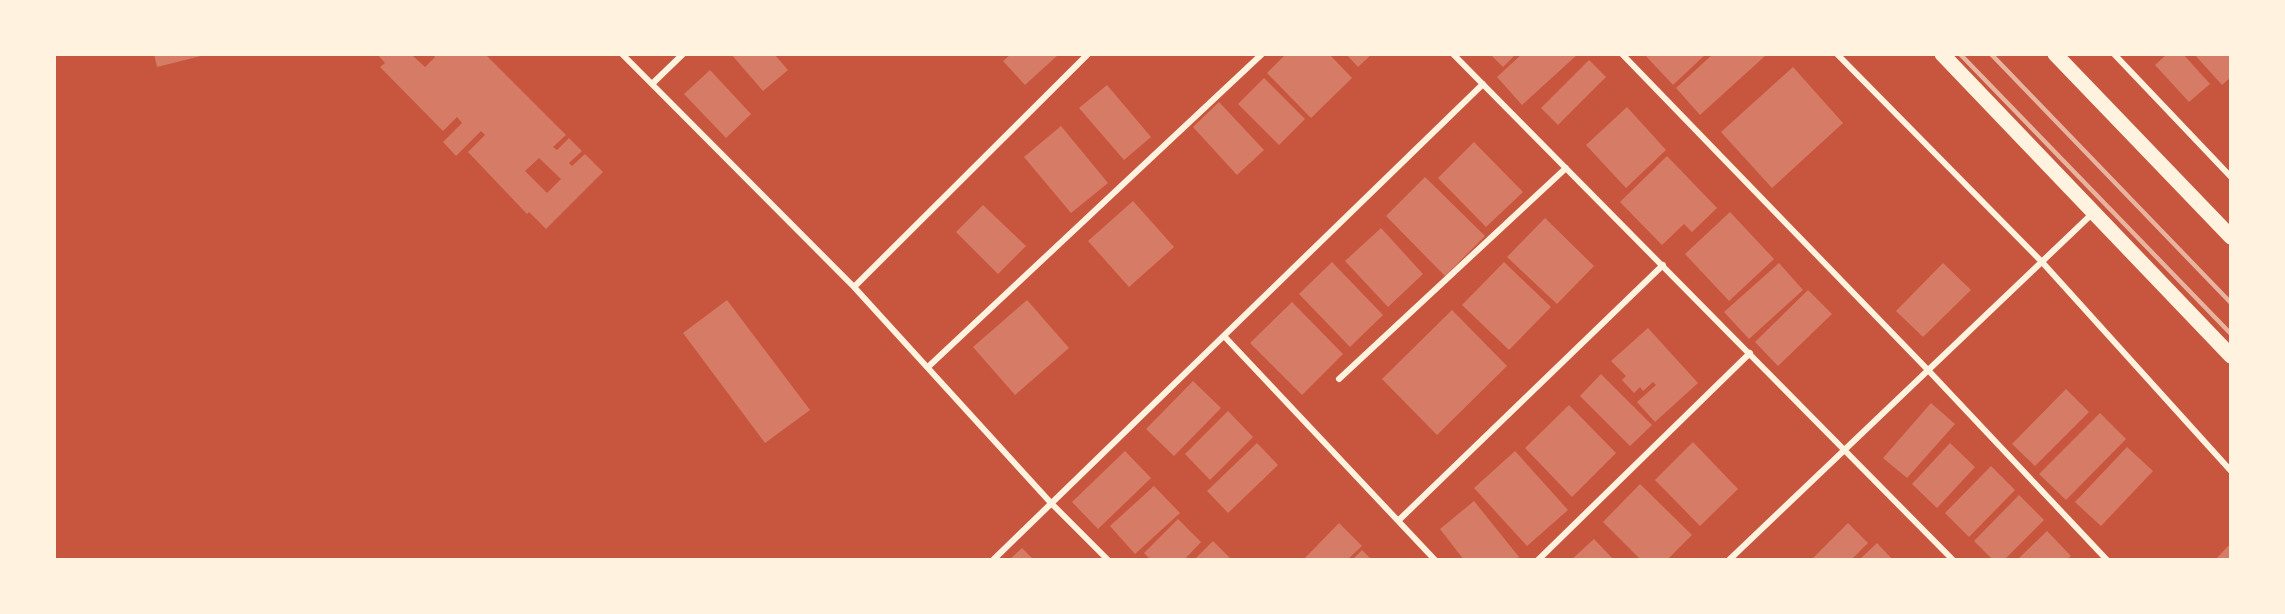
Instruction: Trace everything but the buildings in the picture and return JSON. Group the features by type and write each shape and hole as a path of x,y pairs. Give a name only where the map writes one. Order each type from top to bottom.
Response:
{"main road":[{"path":"1942,54 2231,356"},
{"path":"2055,54 2231,237"}],"street":[{"path":"622,54 854,286 1051,503 1108,560"},
{"path":"652,84 683,54"},
{"path":"854,286 1088,54"},
{"path":"927,367 1262,54"},
{"path":"1454,54 1953,560"},
{"path":"1622,54 1928,370 2107,560"},
{"path":"1837,54 2042,262 2231,471"},
{"path":"2119,56 2231,177"},
{"path":"993,560 1483,84"},
{"path":"1339,379 1566,168"},
{"path":"1729,560 2094,212"},
{"path":"1399,520 1663,265"},
{"path":"1224,336 1435,560"},
{"path":"1538,560 1750,353"}],"railway":[{"path":"1960,54 2231,334"},
{"path":"1991,54 2231,303"}]}
